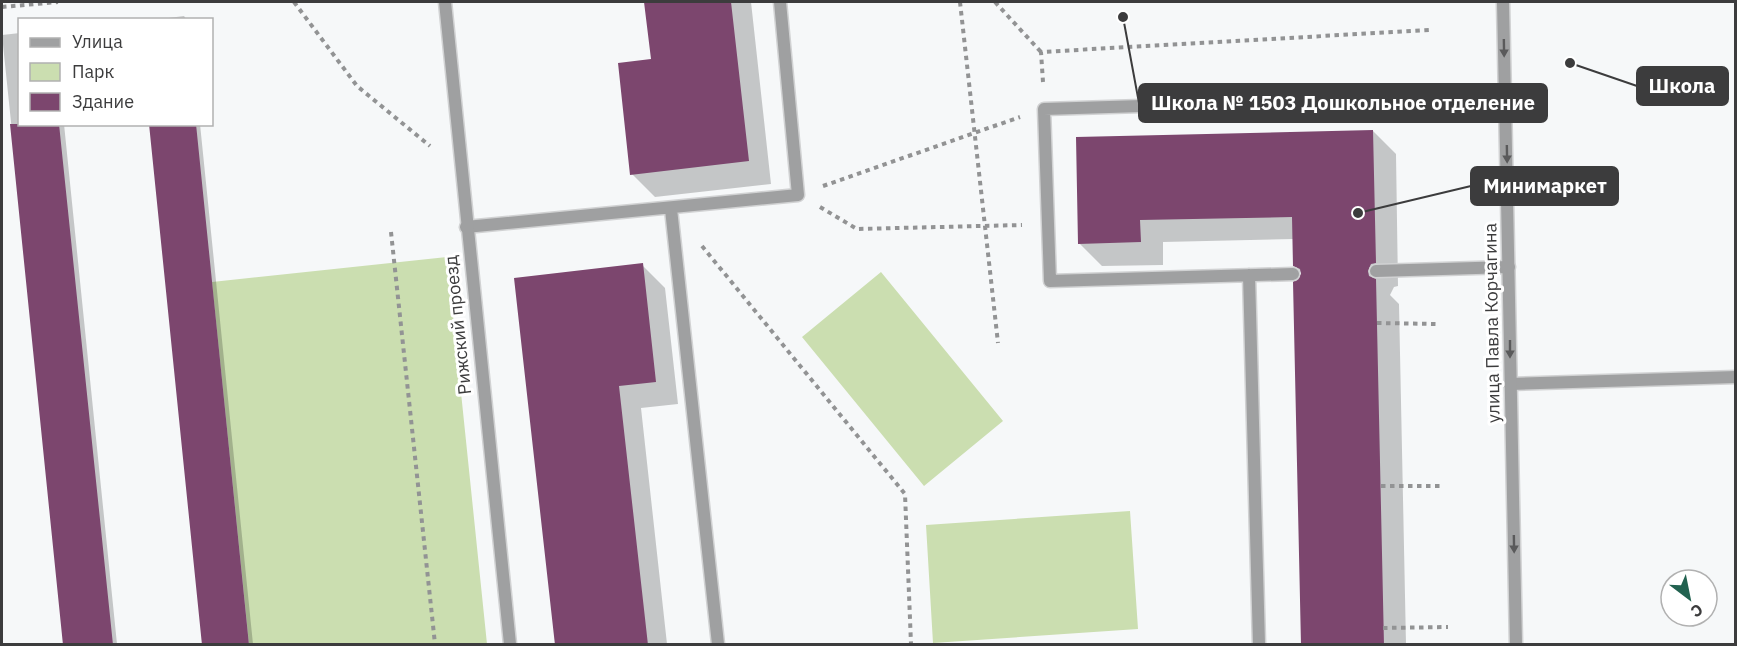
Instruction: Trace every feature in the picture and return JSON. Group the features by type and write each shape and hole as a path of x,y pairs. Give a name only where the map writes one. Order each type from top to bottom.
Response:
{"street":[{"name":"Рижский проезд","path":"445,2 510,645"},
{"path":"466,227 798,195 780,2"},
{"name":"улица Павла Корчагина","path":"1503,2 1516,645"},
{"path":"1293,274 1050,282 1044,109 1506,95"},
{"path":"671,209 718,645"},
{"path":"1376,271 1509,267"},
{"path":"1249,275 1259,645"},
{"path":"1510,384 1736,377"}],"path":[{"path":"2,8 58,2"},
{"path":"294,2 357,86 430,146"},
{"path":"960,2 998,343"},
{"path":"798,195 1044,109 1041,52 995,2"},
{"path":"1041,52 1429,30"},
{"path":"798,195 857,229 1048,224"},
{"path":"391,232 435,645"},
{"path":"701,245 905,494 911,645"},
{"path":"1377,323 1438,324"},
{"path":"1381,486 1443,486"},
{"path":"1383,628 1448,627"}],"green space":[{"path":"447,257 487,644 249,644 212,282"},
{"path":"881,272 1003,421 924,486 802,337"},
{"path":"1130,511 1138,629 933,643 926,525"}],"building":[{"path":"644,2 731,2 749,161 630,175 618,63 651,59"},
{"path":"10,124 59,126 113,645 63,645"},
{"path":"149,126 196,126 249,645 202,645"},
{"path":"1373,130 1376,263 1371,264 1368,271 1369,276 1376,279 1384,645 1301,645 1293,282 1301,274 1300,269 1293,266 1292,217 1140,220 1141,242 1078,244 1076,137"},
{"path":"643,263 656,382 619,386 648,645 555,645 514,278"}],"place":[{"name":"Школа № 1503 Дошкольное отделение","path":"1123,17"},
{"name":"Школа","path":"1570,63"},
{"name":"Минимаркет","path":"1358,213"}]}
